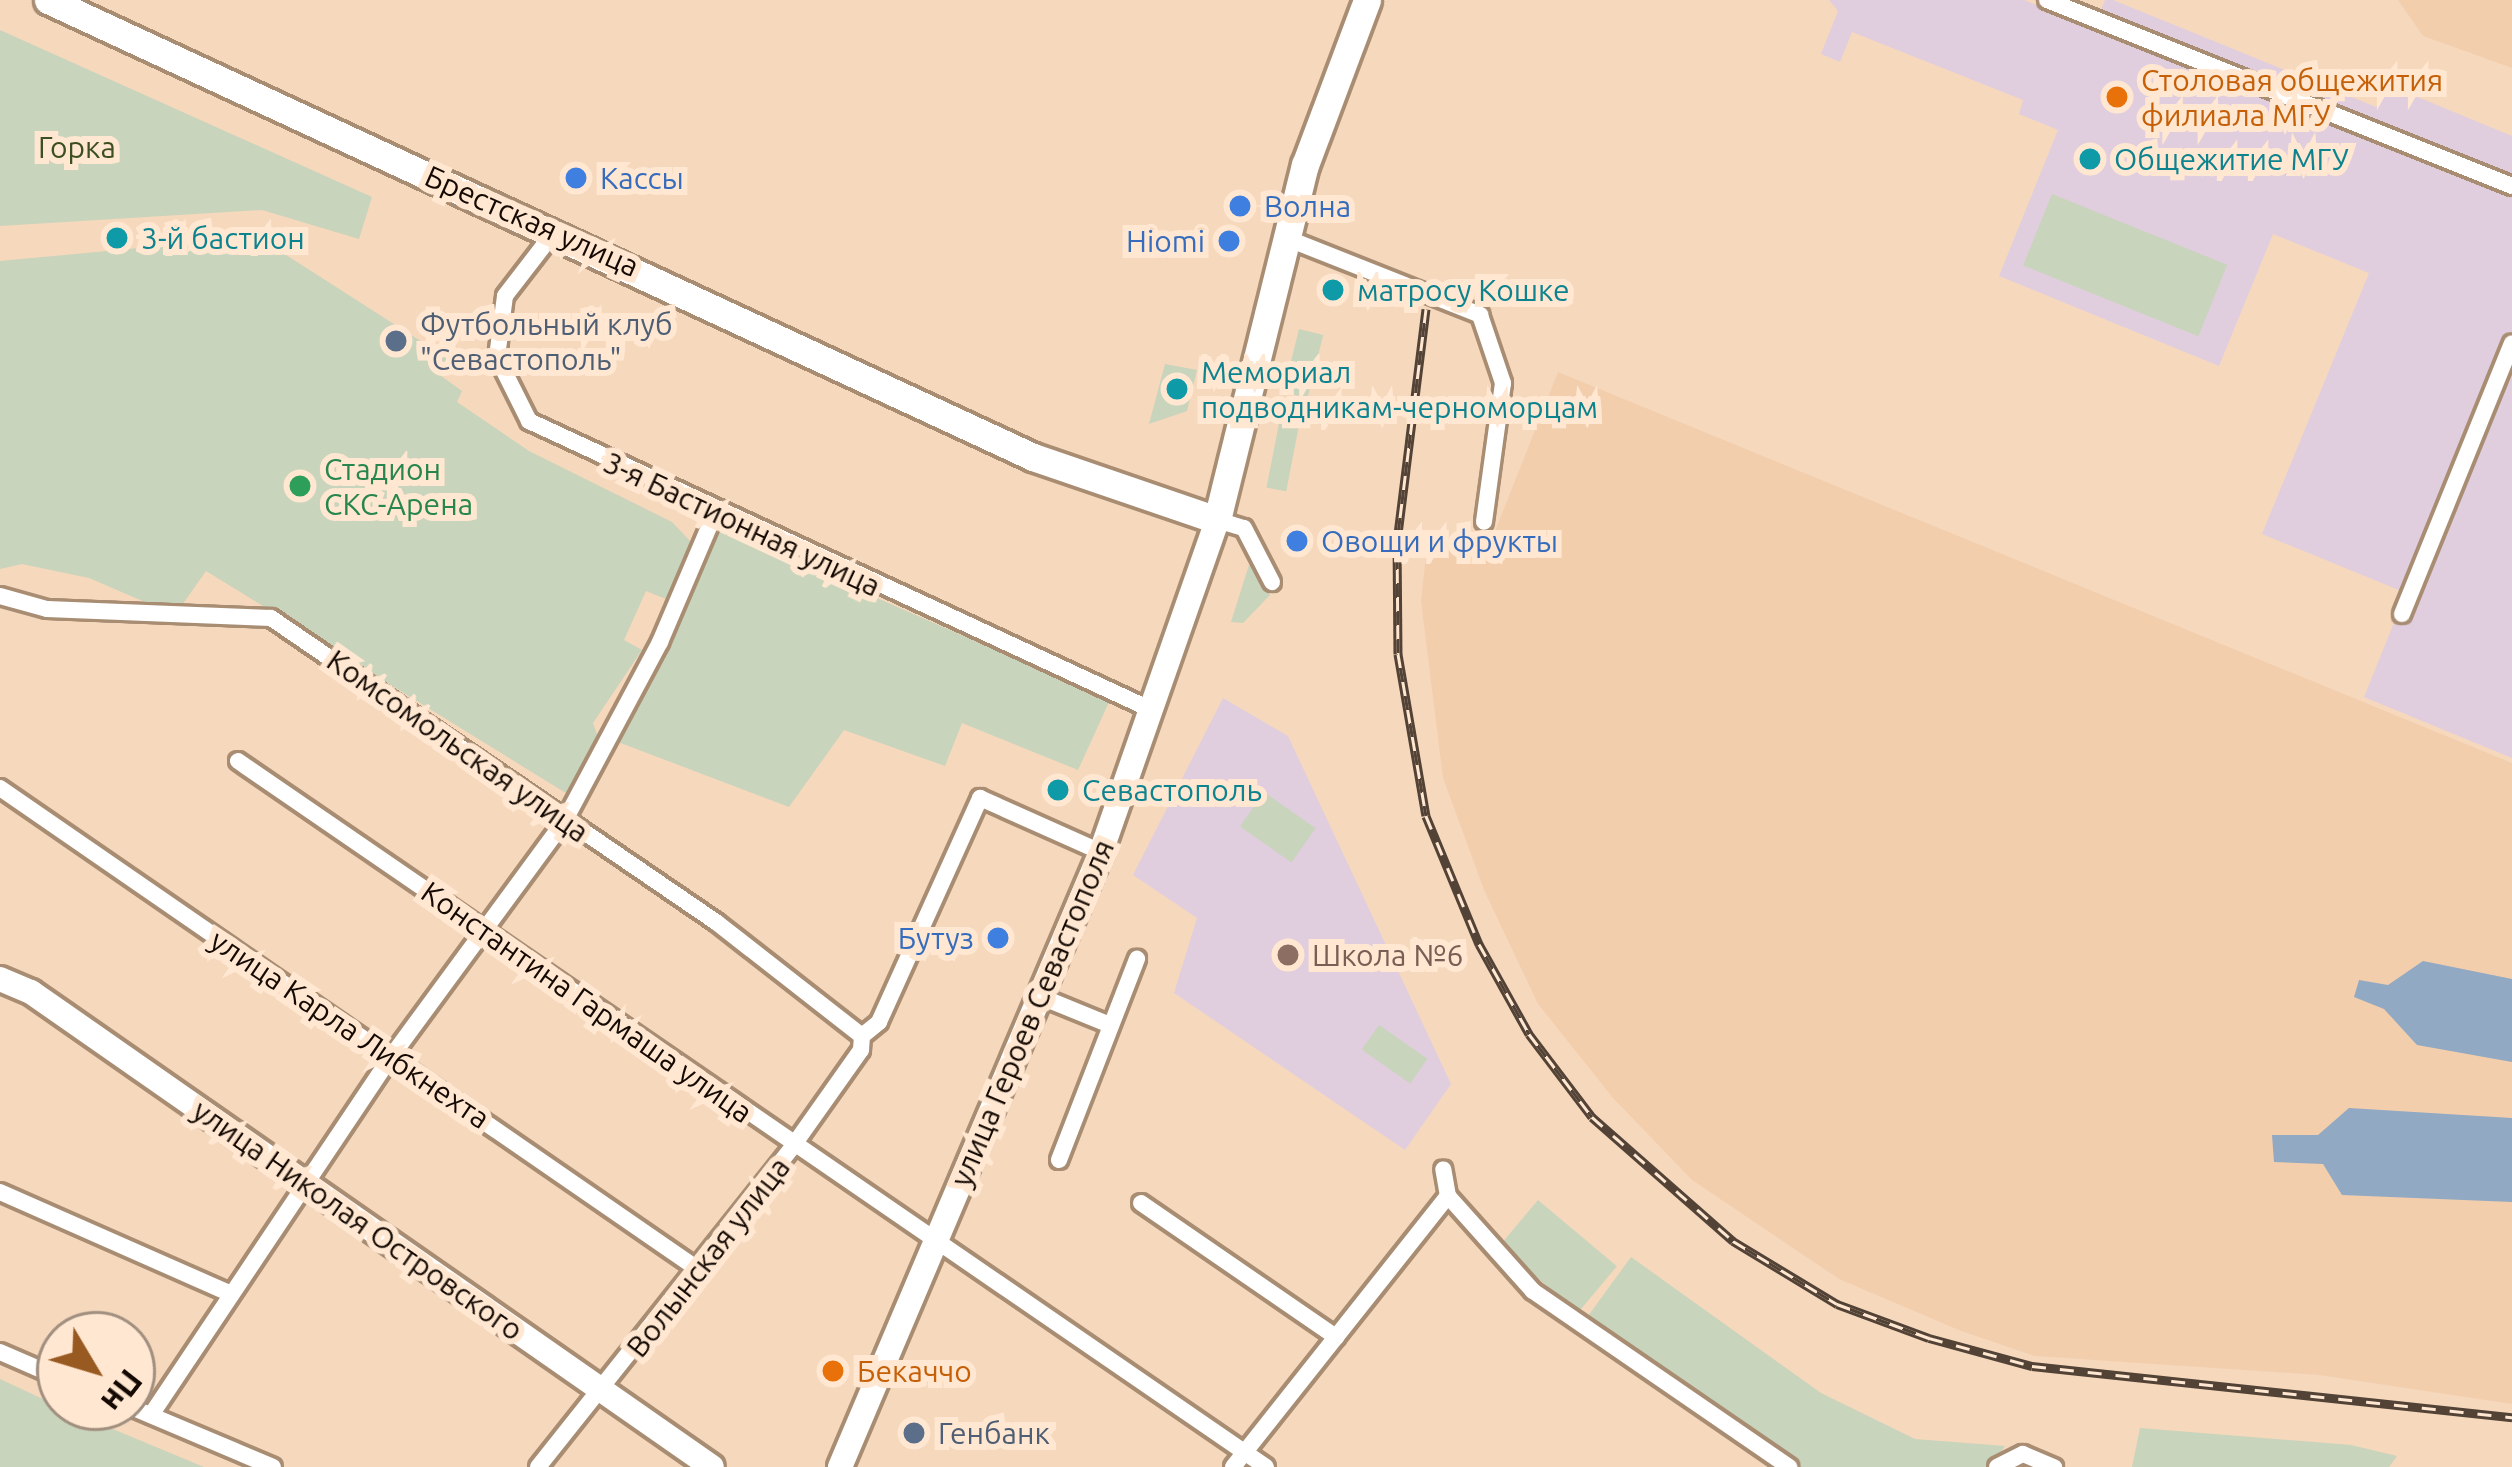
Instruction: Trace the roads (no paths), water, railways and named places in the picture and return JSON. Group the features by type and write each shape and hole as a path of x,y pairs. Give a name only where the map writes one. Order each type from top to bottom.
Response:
{"main road":[{"name":"улица Героев Севастополя","path":"840,1467 1101,852 1154,710 1217,520 1286,238 1366,0"},
{"name":"Брестская улица","path":"54,1 1033,457 1217,520"},
{"name":"улица Николая Островского","path":"0,979 31,992 712,1467"}],"street":[{"path":"2047,0 2512,186"},
{"name":"3-я Бастионная улица","path":"556,231 505,296 497,357 509,391 530,421 715,513 1154,710"},
{"path":"1286,238 1480,315 1503,382 1484,522"},
{"path":"2402,614 2512,343"},
{"path":"156,1409 392,1057 565,820 661,642 715,513"},
{"path":"1217,520 1244,528 1272,582"},
{"name":"Комсомольская улица","path":"0,596 47,609 271,618 420,713 565,820 716,922 862,1036"},
{"name":"Константина Гармаша улица","path":"238,761 937,1240 1239,1459 1266,1467"},
{"name":"улица Карла Либкнехта","path":"0,788 699,1270"},
{"name":"Волынская улица","path":"538,1467 699,1270 794,1146 862,1036 879,1022 980,798 1101,852"},
{"path":"1059,1160 1136,959"},
{"path":"1039,996 1110,1024"},
{"path":"1443,1169 1448,1196 1533,1291 1789,1467"},
{"path":"0,1192 232,1294"},
{"path":"1239,1459 1448,1196"},
{"path":"1141,1203 1336,1337"},
{"path":"0,1352 36,1368"},
{"path":"156,1417 273,1467"},
{"path":"1997,1467 2014,1456 2054,1467"}],"water":[{"path":"2423,961 2512,979 2512,1062 2417,1045 2384,1009 2354,997 2359,980 2388,985"},
{"path":"2349,1108 2512,1118 2512,1202 2342,1195 2323,1164 2274,1162 2272,1135 2318,1135"}],"railway":[{"path":"1426,309 1397,541 1398,654 1426,816 1479,944 1529,1034 1592,1117 1733,1241 1837,1304 1929,1338 2032,1366 2512,1417"}],"place":[{"name":"Столовая общежития филиала МГУ","path":"2117,97"},
{"name":"Общежитие МГУ","path":"2090,159"},
{"name":"Кассы","path":"576,178"},
{"name":"Волна","path":"1240,206"},
{"name":"3-й бастион","path":"117,238"},
{"name":"Hiomi","path":"1229,241"},
{"name":"матросу Кошке","path":"1333,290"},
{"name":"Футбольный клуб \"Севастополь\"","path":"396,341"},
{"name":"Мемориал подводникам-черноморцам","path":"1177,389"},
{"name":"Стадион СКС-Арена","path":"300,486"},
{"name":"Овощи и фрукты","path":"1297,541"},
{"name":"Севастополь","path":"1058,790"},
{"name":"Бутуз","path":"998,938"},
{"name":"Школа №6","path":"1288,955"},
{"name":"Бекаччо","path":"833,1371"},
{"name":"Генбанк","path":"914,1433"}],"park label":[{"name":"Горка","path":"77,147"}]}
